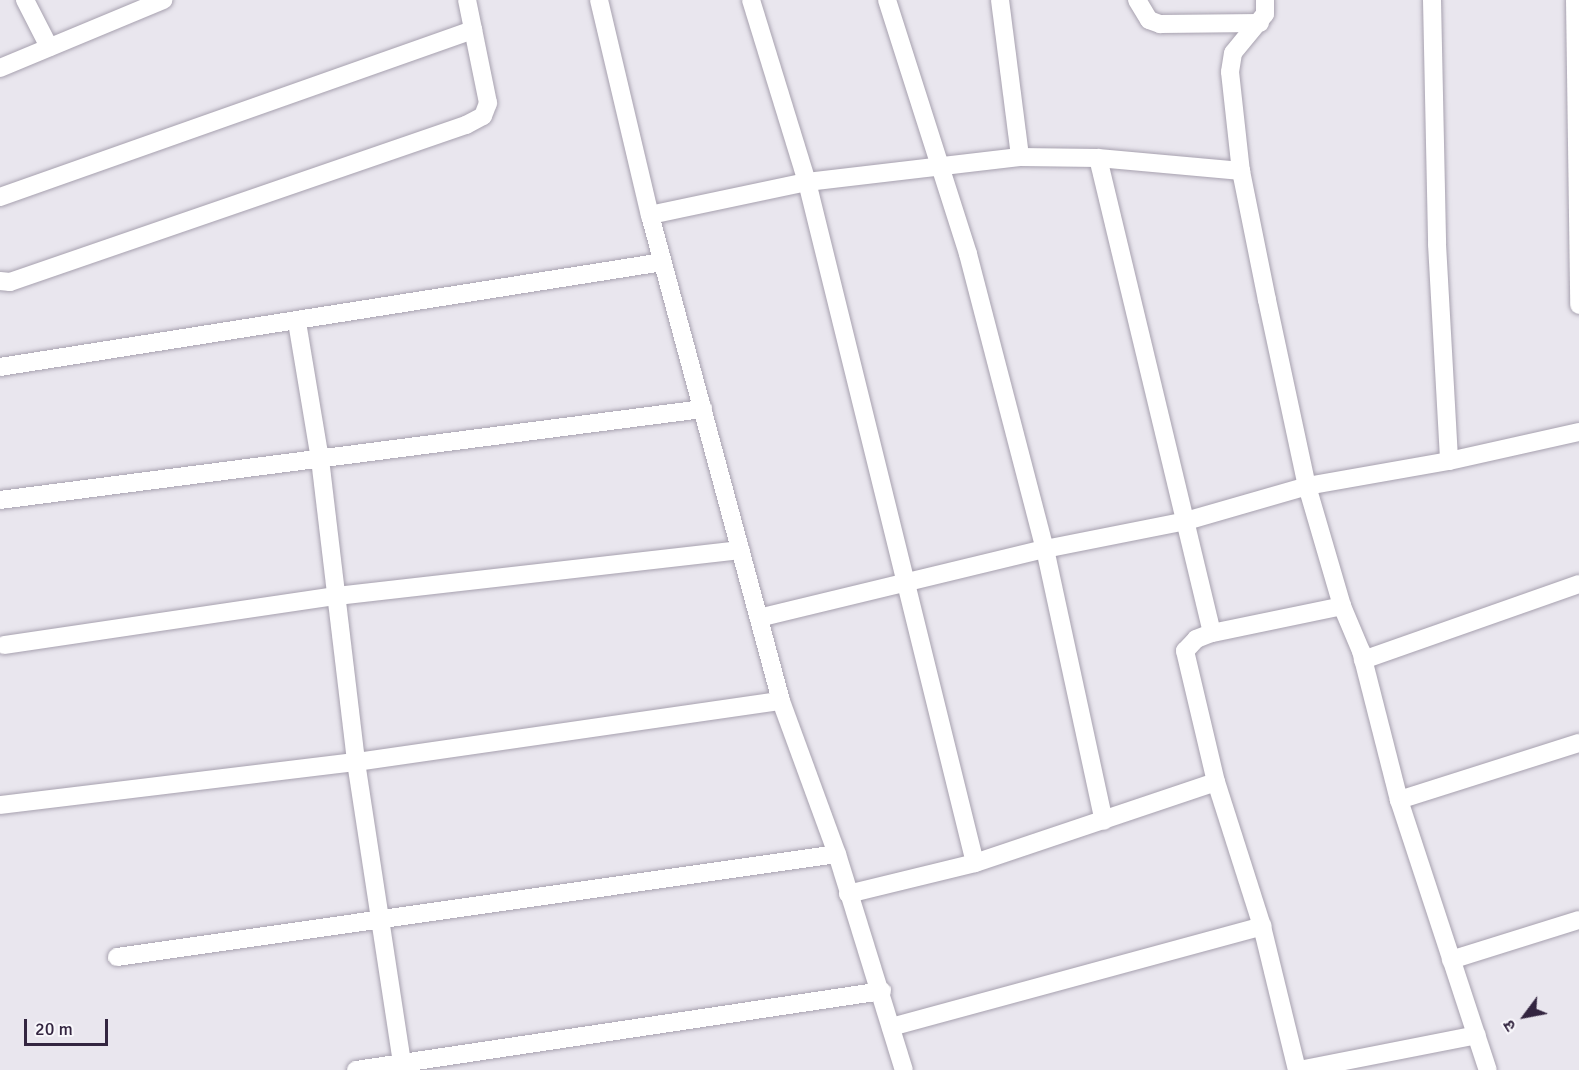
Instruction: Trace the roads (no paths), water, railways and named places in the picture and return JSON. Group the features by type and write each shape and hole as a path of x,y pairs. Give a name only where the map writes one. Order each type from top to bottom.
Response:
{"street":[{"path":"25,0 49,48"},
{"path":"0,281 10,282 466,126 483,116 488,103 466,0"},
{"path":"599,0 650,215 782,701 837,854 848,894 882,991 904,1070"},
{"path":"751,0 807,182 975,863"},
{"path":"887,0 968,254 1046,549 1104,821"},
{"path":"1000,0 1020,157"},
{"path":"1137,0 1149,20 1160,24 1260,23"},
{"path":"1265,0 1260,23 1233,53 1230,72 1241,171 1307,486 1342,606 1363,660 1399,800 1488,1070"},
{"path":"1432,0 1437,244 1449,461"},
{"path":"1575,0 1579,305"},
{"path":"0,68 158,1"},
{"path":"0,196 472,30"},
{"path":"650,215 807,182 1020,157 1098,158 1241,171"},
{"path":"1098,158 1212,633"},
{"path":"0,367 175,337 297,322 663,262"},
{"path":"297,322 320,459 356,762 402,1066"},
{"path":"0,500 703,409"},
{"path":"759,618 906,585 1046,549 1186,521 1307,486 1449,461 1579,432"},
{"path":"4,645 337,596 740,550"},
{"path":"1363,660 1579,584"},
{"path":"1342,606 1212,633 1196,639 1185,651 1216,782 1262,926 1298,1070 1477,1035"},
{"path":"0,805 356,762 782,701"},
{"path":"1399,800 1579,743"},
{"path":"848,894 975,863 1216,782"},
{"path":"117,957 837,854"},
{"path":"1451,960 1579,920"},
{"path":"891,1028 1262,926"},
{"path":"356,1070 402,1066 882,991"}]}
